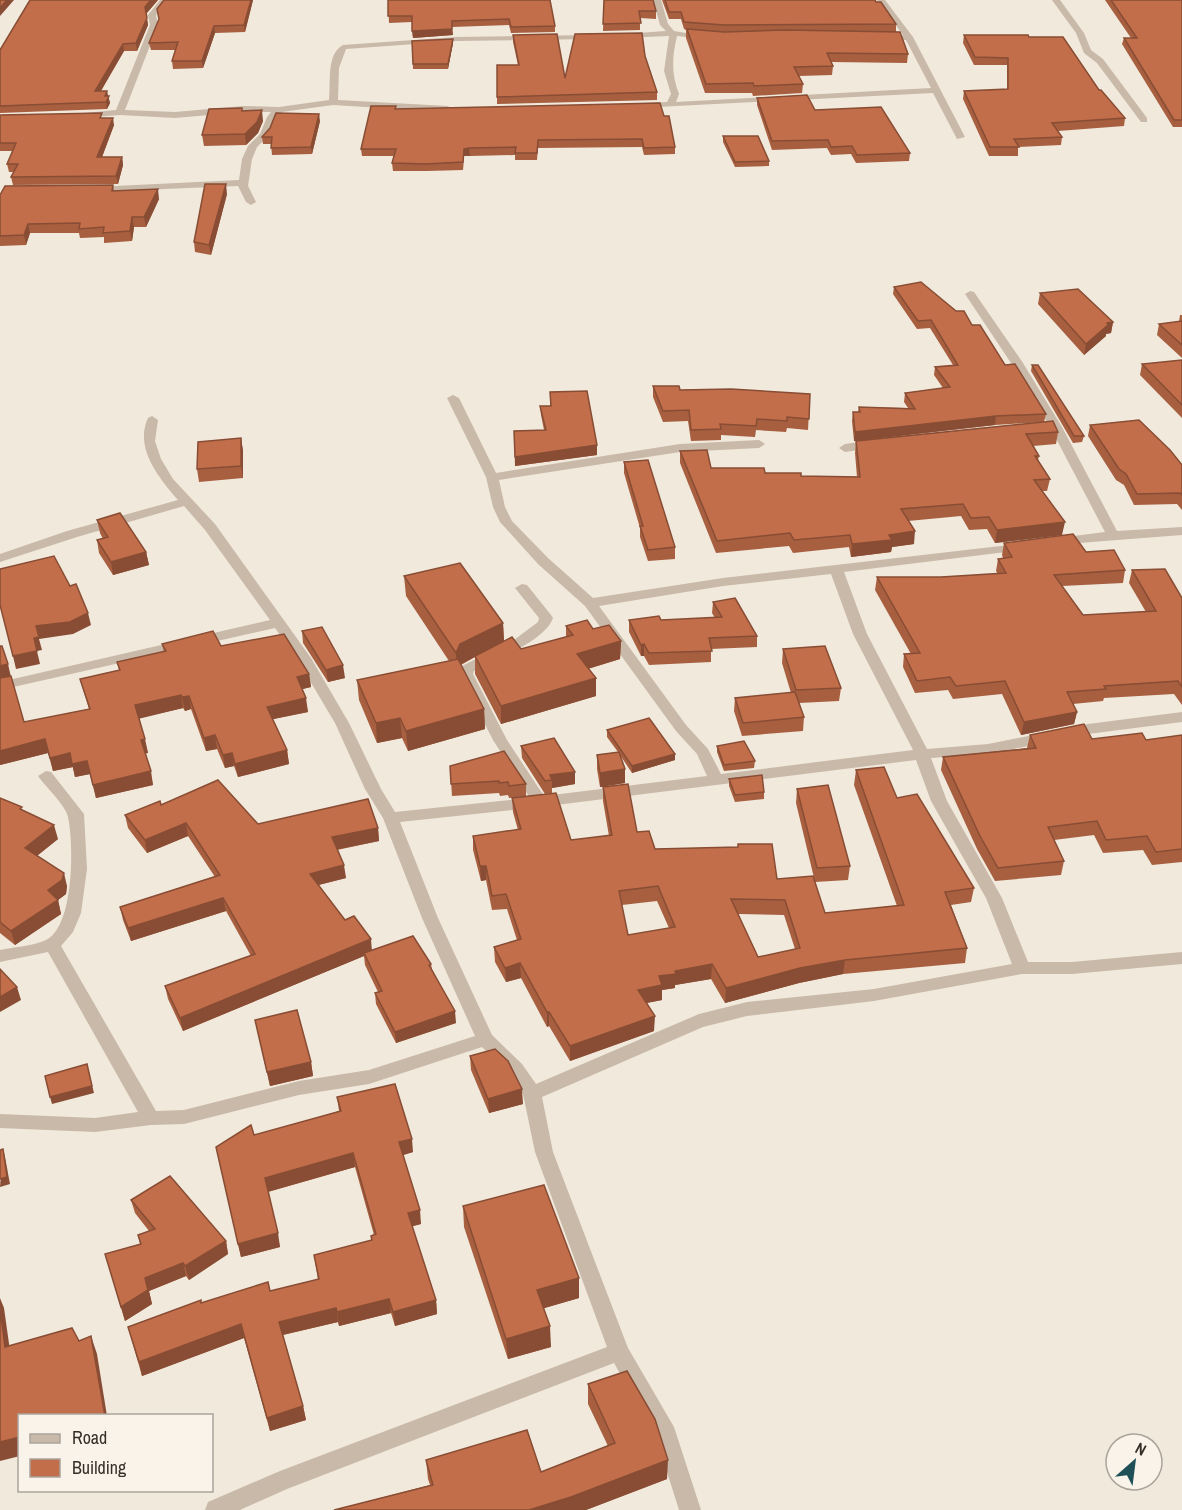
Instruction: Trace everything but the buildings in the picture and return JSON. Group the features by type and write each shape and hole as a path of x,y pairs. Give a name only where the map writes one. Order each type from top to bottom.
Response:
{"street":[{"path":"120,112 129,84 154,25 152,15 164,0"},
{"path":"657,0 660,16 673,34 667,77 675,94 670,105"},
{"path":"881,0 909,37 960,137"},
{"path":"1056,0 1080,33 1087,51 1100,61 1144,120"},
{"path":"619,36 673,34 714,37"},
{"path":"333,102 335,85 332,77 335,60 343,47 456,39 607,36"},
{"path":"874,38 909,37"},
{"path":"626,107 937,90"},
{"path":"78,116 120,112 174,115 243,109 279,110 333,102 454,110"},
{"path":"251,202 243,186 247,159 253,146 264,135 271,117 279,110"},
{"path":"85,190 244,183"},
{"path":"970,294 1017,363 1051,428 1113,535"},
{"path":"453,398 492,477 499,507 506,522 543,561 590,603 681,728 704,752 716,779"},
{"path":"152,420 149,441 155,459 184,502 210,527 304,658 342,723 373,789 391,818 430,918 485,1039 516,1069 532,1093 544,1152 619,1352 666,1434 690,1510"},
{"path":"844,448 887,442"},
{"path":"492,477 680,448 759,444"},
{"path":"0,558 72,534 184,502"},
{"path":"590,603 723,582 1113,535 1182,531"},
{"path":"836,569 860,634 922,754 939,801 994,898 1022,968"},
{"path":"522,588 546,618 544,624 519,643 474,664 467,669 466,674 500,740 540,802"},
{"path":"0,686 277,623"},
{"path":"391,818 540,802 922,754 988,749 1088,729 1182,717"},
{"path":"0,956 52,945 67,928 73,914 79,844 76,814 46,776"},
{"path":"52,945 151,1118"},
{"path":"532,1093 699,1021 747,1009 874,995 1022,968 1072,968 1182,958"},
{"path":"0,1121 95,1125 151,1118 184,1117 298,1088 369,1077 485,1039"},
{"path":"216,1510 280,1481 619,1352"}]}
